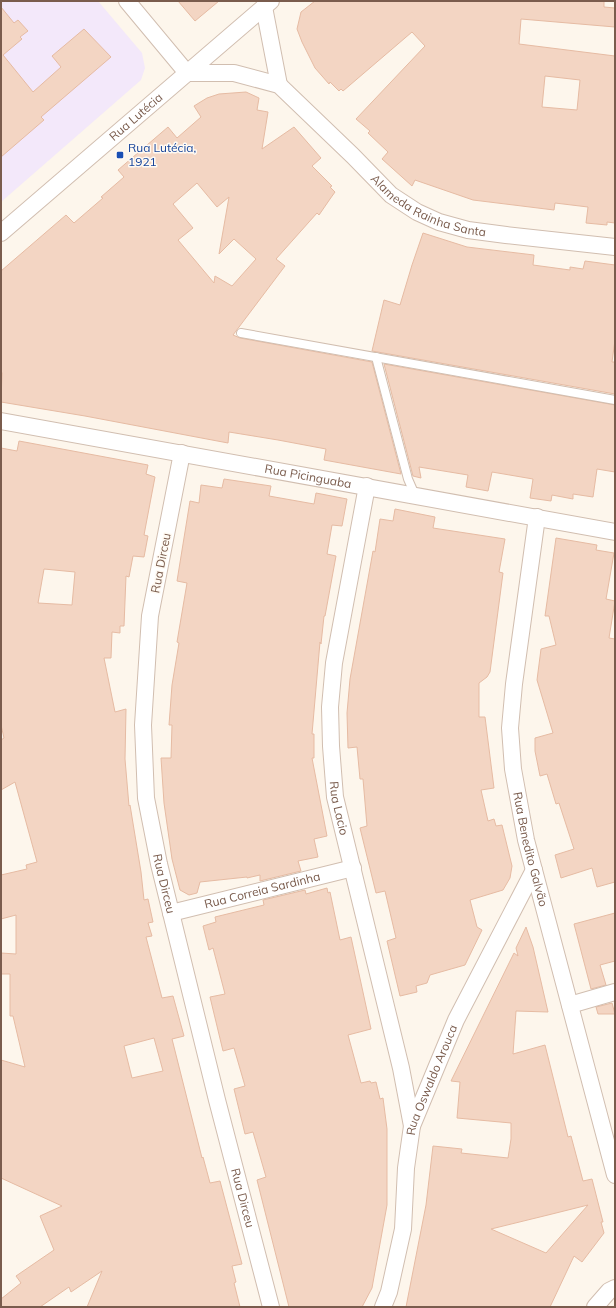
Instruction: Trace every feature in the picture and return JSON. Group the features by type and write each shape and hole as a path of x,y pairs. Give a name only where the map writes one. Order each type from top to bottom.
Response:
{"street":[{"path":"127,1 187,73"},
{"path":"268,4 279,85"},
{"name":"Rua Lutécia","path":"1,233 268,4"},
{"name":"Alameda Rainha Santa","path":"187,73 234,73 279,85 353,156 392,196 417,212 439,222 468,230 615,247"},
{"name":"Rua Picinguaba","path":"1,421 615,532"},
{"name":"Rua Dirceu","path":"182,453 150,616 142,725 146,798 159,864 171,913 217,1100 271,1307"},
{"name":"Rua Lacio","path":"366,486 334,663 330,707 335,797 401,1068 412,1126"},
{"name":"Rua Benedito Galvão","path":"537,517 514,684 510,728 513,769 526,840 615,1175"},
{"name":"Rua Correia Sardinha","path":"171,913 353,868"},
{"name":"Rua Oswaldo Arouca","path":"384,1307 389,1292 403,1229 406,1168 412,1126 456,1020 534,870"},
{"path":"570,1005 615,992"},
{"path":"595,1307 609,1291 615,1288"}],"lane":[{"path":"241,333 615,400"},
{"path":"376,358 408,479 415,495"}],"shaded area":[{"path":"1,1 98,1 142,53 145,68 141,80 1,202"}],"building":[{"path":"178,1 219,1 195,21"},
{"path":"315,1 604,1 604,7 615,8 615,27 521,19 519,44 615,56 615,223 607,222 607,225 586,223 588,207 555,203 554,210 473,200 415,180 412,186 382,159 388,152 368,133 370,131 356,119 425,46 412,32 343,91 341,89 339,91 330,82 329,84 315,68 302,42 297,29 301,12","holes":["545,76 580,80 577,110 542,107"]},
{"path":"1,7 14,23 18,20 28,31 20,37 22,39 3,55 33,92 61,67 52,56 84,29 111,57 41,117 44,120 1,157"},
{"path":"246,92 259,98 257,110 268,112 262,149 294,127 321,158 312,166 332,186 330,187 335,192 319,215 317,213 276,259 285,266 233,335 240,338 372,362 401,474 324,460 326,449 278,440 229,432 228,443 1,402 1,271 66,215 74,223 103,198 101,197 124,177 118,170 168,127 177,138 201,117 194,106 207,98 219,94","holes":["197,183 217,207 229,197 219,254 234,239 256,259 232,286 215,276 214,283 178,240 193,228 173,204"]},
{"path":"423,233 467,247 534,255 533,265 570,270 570,267 583,269 585,261 615,265 615,340 612,362 615,362 615,394 372,351 384,300 400,305"},
{"path":"384,364 615,405 615,472 597,469 593,497 573,494 573,499 552,495 551,501 530,498 533,479 492,472 488,491 466,487 468,475 419,467 421,478 413,476"},
{"path":"19,441 148,465 146,474 155,477 144,535 148,536 144,557 133,556 129,577 126,576 124,626 120,626 120,633 112,632 111,658 104,658 115,712 126,709 125,759 129,806 130,805 141,872 144,900 148,899 153,922 148,923 152,936 146,937 162,998 173,996 184,1036 172,1039 202,1158 203,1157 210,1183 220,1181 242,1264 232,1266 236,1282 234,1283 240,1307 87,1307 102,1271 71,1292 69,1287 40,1307 1,1307 1,1299 21,1283 16,1276 54,1250 40,1216 62,1206 1,1178 1,1060 25,1067 13,1016 10,1016 10,974 1,974 1,953 16,954 16,915 1,919 1,875 27,869 26,865 37,862 15,782 1,790 1,740 4,738 1,725 1,448 17,451","holes":["44,569 75,572 72,605 38,603","154,1038 163,1071 132,1078 124,1046"]},
{"path":"224,479 271,486 269,496 314,504 316,493 347,499 342,526 332,525 327,554 336,556 324,616 321,644 320,642 312,734 314,734 314,758 312,758 327,836 314,839 318,857 298,861 301,871 260,881 260,875 247,878 200,882 197,893 189,895 180,890 172,859 164,803 161,758 171,758 172,725 169,725 172,685 179,643 177,642 187,583 177,581 190,501 199,503 201,485 222,488"},
{"path":"395,509 435,517 433,528 505,539 499,572 503,573 490,672 487,677 479,683 479,717 485,717 494,788 481,790 488,821 494,819 496,826 502,825 512,866 510,878 503,890 470,900 477,927 482,930 465,965 430,975 427,983 416,986 417,992 400,996 387,941 396,938 385,891 376,893 360,828 367,826 363,779 360,779 357,747 348,748 347,713 350,679 380,519 393,521"},
{"path":"556,538 597,545 596,550 614,553 606,599 615,601 609,638 615,639 615,882 597,887 592,868 561,878 555,855 574,849 559,803 556,804 547,774 540,776 535,751 535,738 553,733 537,680 541,649 556,645 549,616 545,616"},
{"path":"327,888 328,893 330,892 340,940 351,937 371,1029 348,1035 361,1083 370,1081 371,1083 376,1082 380,1099 383,1098 387,1129 387,1205 372,1288 362,1307 289,1307 257,1180 266,1177 253,1132 245,1134 234,1089 245,1086 234,1048 223,1051 210,997 225,994 213,948 209,950 203,926 216,922 215,917 264,905 263,900 305,890 306,894"},
{"path":"615,913 615,961 600,965 606,985 591,989 574,924"},
{"path":"526,927 533,947 548,1012 516,1011 513,1054 545,1045 568,1137 571,1136 583,1181 592,1179 603,1222 601,1222 604,1233 582,1262 574,1256 550,1307 406,1307 426,1205 433,1146 462,1149 461,1153 508,1158 511,1139 511,1123 457,1118 460,1082 451,1081 514,953 518,956 516,948","holes":["588,1205 546,1253 491,1229"]},
{"path":"612,1003 615,1014 598,1014 596,1007"}],"place":[{"name":"Rua Lutécia, 1921","path":"120,155"}]}
